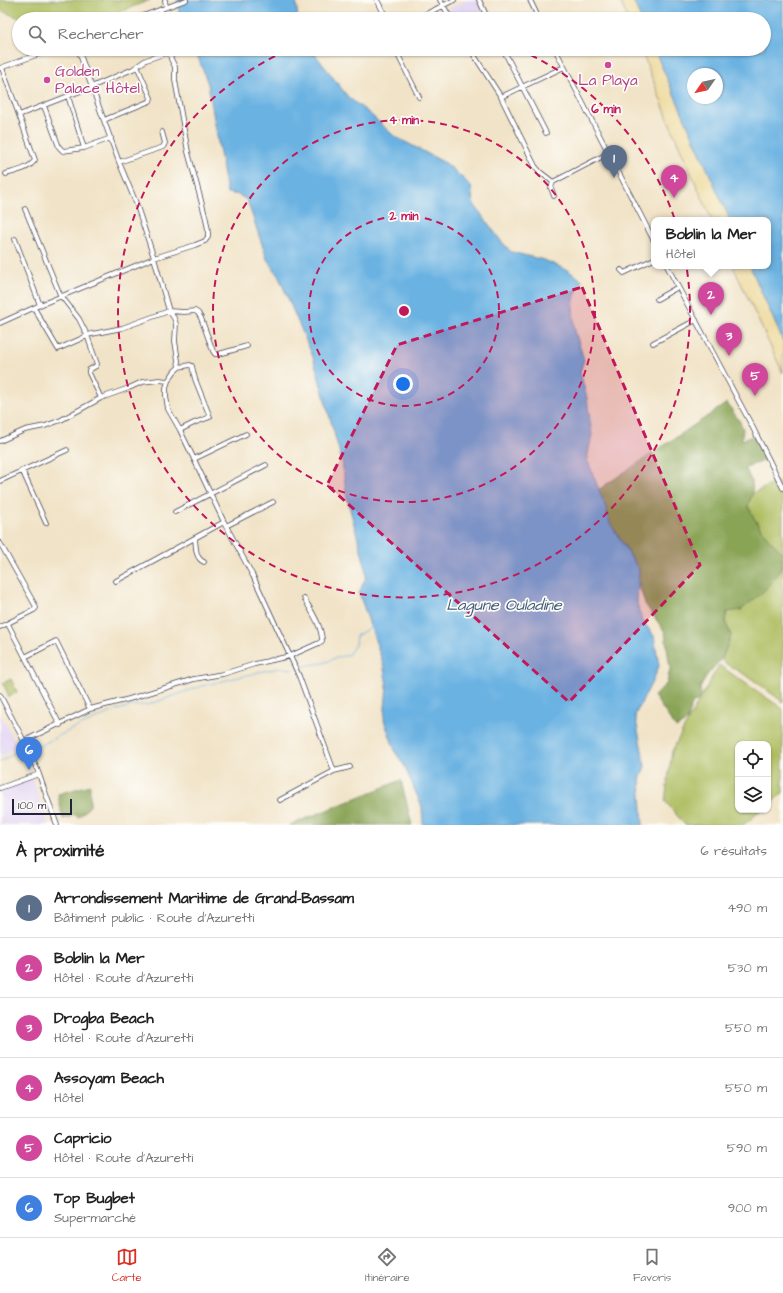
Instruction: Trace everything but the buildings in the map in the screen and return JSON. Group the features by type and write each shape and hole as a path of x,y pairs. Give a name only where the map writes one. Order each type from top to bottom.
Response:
{"street":[{"path":"164,12 165,0"},
{"path":"153,12 186,0"},
{"path":"377,0 383,12"},
{"path":"440,0 447,12"},
{"path":"431,12 454,0"},
{"path":"479,0 485,12"},
{"path":"530,0 536,12"},
{"path":"6,174 33,164 35,160 1,68 34,56"},
{"path":"80,56 119,162 136,203 169,311 176,324 175,341 179,367"},
{"path":"19,115 91,88 127,72 146,60 156,56"},
{"path":"0,323 154,258 205,241 208,237 206,219 188,152 175,80 175,67 171,56"},
{"path":"398,56 418,97"},
{"path":"475,56 501,97 535,166 553,182"},
{"path":"506,56 546,133"},
{"path":"558,56 651,234"},
{"path":"104,120 150,101 151,98 137,66"},
{"path":"501,97 564,67"},
{"path":"68,96 84,148"},
{"path":"44,106 62,150 66,151 84,148 111,138"},
{"path":"119,162 165,146 162,132"},
{"path":"554,196 551,188 553,182 609,153"},
{"path":"25,209 62,297 79,319 87,336 97,364 89,370 89,373 101,398"},
{"path":"15,239 40,305"},
{"path":"621,270 624,273 651,260"},
{"path":"669,269 783,488"},
{"path":"657,299 678,287"},
{"path":"34,308 58,349 87,336 122,328 169,311 191,311 198,313 216,354 247,346"},
{"path":"654,343 696,320"},
{"path":"180,430 210,417 195,379 192,366 190,365 179,367 168,381 166,396 168,406 210,494 253,576 290,656 299,676 334,771"},
{"path":"0,441 25,430 45,426 61,420 101,398 142,382 159,380 168,381"},
{"path":"194,459 246,434"},
{"path":"0,481 67,450"},
{"path":"175,512 266,465"},
{"path":"22,470 46,523"},
{"path":"116,581 195,538 274,502"},
{"path":"195,538 198,557 204,562"},
{"path":"0,543 36,608 0,627"},
{"path":"24,742 90,709 129,699 194,679 224,674 255,664 290,656 322,641 319,626 304,598"},
{"path":"8,624 60,725"},
{"path":"25,657 56,641 90,709"},
{"path":"0,695 39,774 57,825"},
{"path":"280,800 334,771 350,767"},
{"path":"0,788 39,774"}],"highlighted area":[{"path":"582,287 700,565 569,702 327,485 397,345"}],"shaded area":[{"path":"466,0 476,0 482,12 449,12 448,10"},
{"path":"2,716 17,747 0,757 0,718"},
{"path":"32,778 49,825 0,825 0,791"}],"green space":[{"path":"0,0 150,0 119,12 12,12 12,15 0,10"},
{"path":"727,403 743,429 742,440 753,436 766,460 745,468 752,483 752,494 748,506 763,532 783,553 783,560 779,573 763,592 741,610 727,612 725,620 731,636 722,658 708,674 700,688 701,697 692,704 687,721 676,728 654,696 667,683 670,669 665,632 645,604 638,581 639,569 610,523 605,505 595,492"},
{"path":"777,481 783,491 783,553 763,532 748,506 752,494"},
{"path":"783,560 783,702 752,679 723,662 722,659 731,636 725,620 727,612 741,610 779,573"},
{"path":"719,665 783,709 783,793 771,803 771,741 735,741 735,813 758,813 743,825 685,825 665,801 672,751"},
{"path":"11,679 17,692 9,697 3,683"},
{"path":"401,780 412,825 290,825"},
{"path":"90,785 90,806 79,817 73,814 71,817 63,819 58,794"}],"sand":[{"path":"620,0 633,0 638,12 625,12"},
{"path":"644,56 657,56 729,217 711,217 674,134"},
{"path":"734,269 751,269 783,341 783,373"}],"water":[{"path":"177,0 296,0 297,12 179,12"},
{"path":"633,0 783,0 783,341 751,269 771,269 771,217 729,217 657,56 771,56 771,12 638,12"},
{"name":"Lagune Ouladine","path":"198,56 316,56 348,97 370,114 394,136 447,164 471,186 473,203 511,252 544,260 567,270 582,280 575,296 573,307 575,331 584,360 580,372 587,398 592,435 587,459 605,505 610,523 639,570 637,603 642,620 654,636 659,666 635,715 645,766 640,780 643,825 423,825 422,807 405,767 396,753 384,720 387,686 383,663 359,593 366,577 365,565 347,498 342,461 313,357 279,277 267,259 247,200 239,195 227,193 208,84"}],"waterway":[{"path":"297,669 309,665 324,663 335,658 348,655 355,645 356,636 371,627"},
{"path":"30,751 70,730 114,711 132,706 147,705 202,686 264,671 280,668 293,669"},
{"path":"0,762 16,752 27,752"}],"place":[{"name":"La Playa","path":"608,65"},
{"name":"Golden Palace Hôtel","path":"47,80"},
{"name":"Arrondissement Maritime de Grand-Bassam","path":"614,178"},
{"name":"Assoyam Beach","path":"674,198"},
{"name":"Boblin la Mer","path":"711,315"},
{"name":"Drogba Beach","path":"729,356"},
{"name":"Capricio","path":"755,396"},
{"name":"Top Bugbet","path":"29,770"}]}
